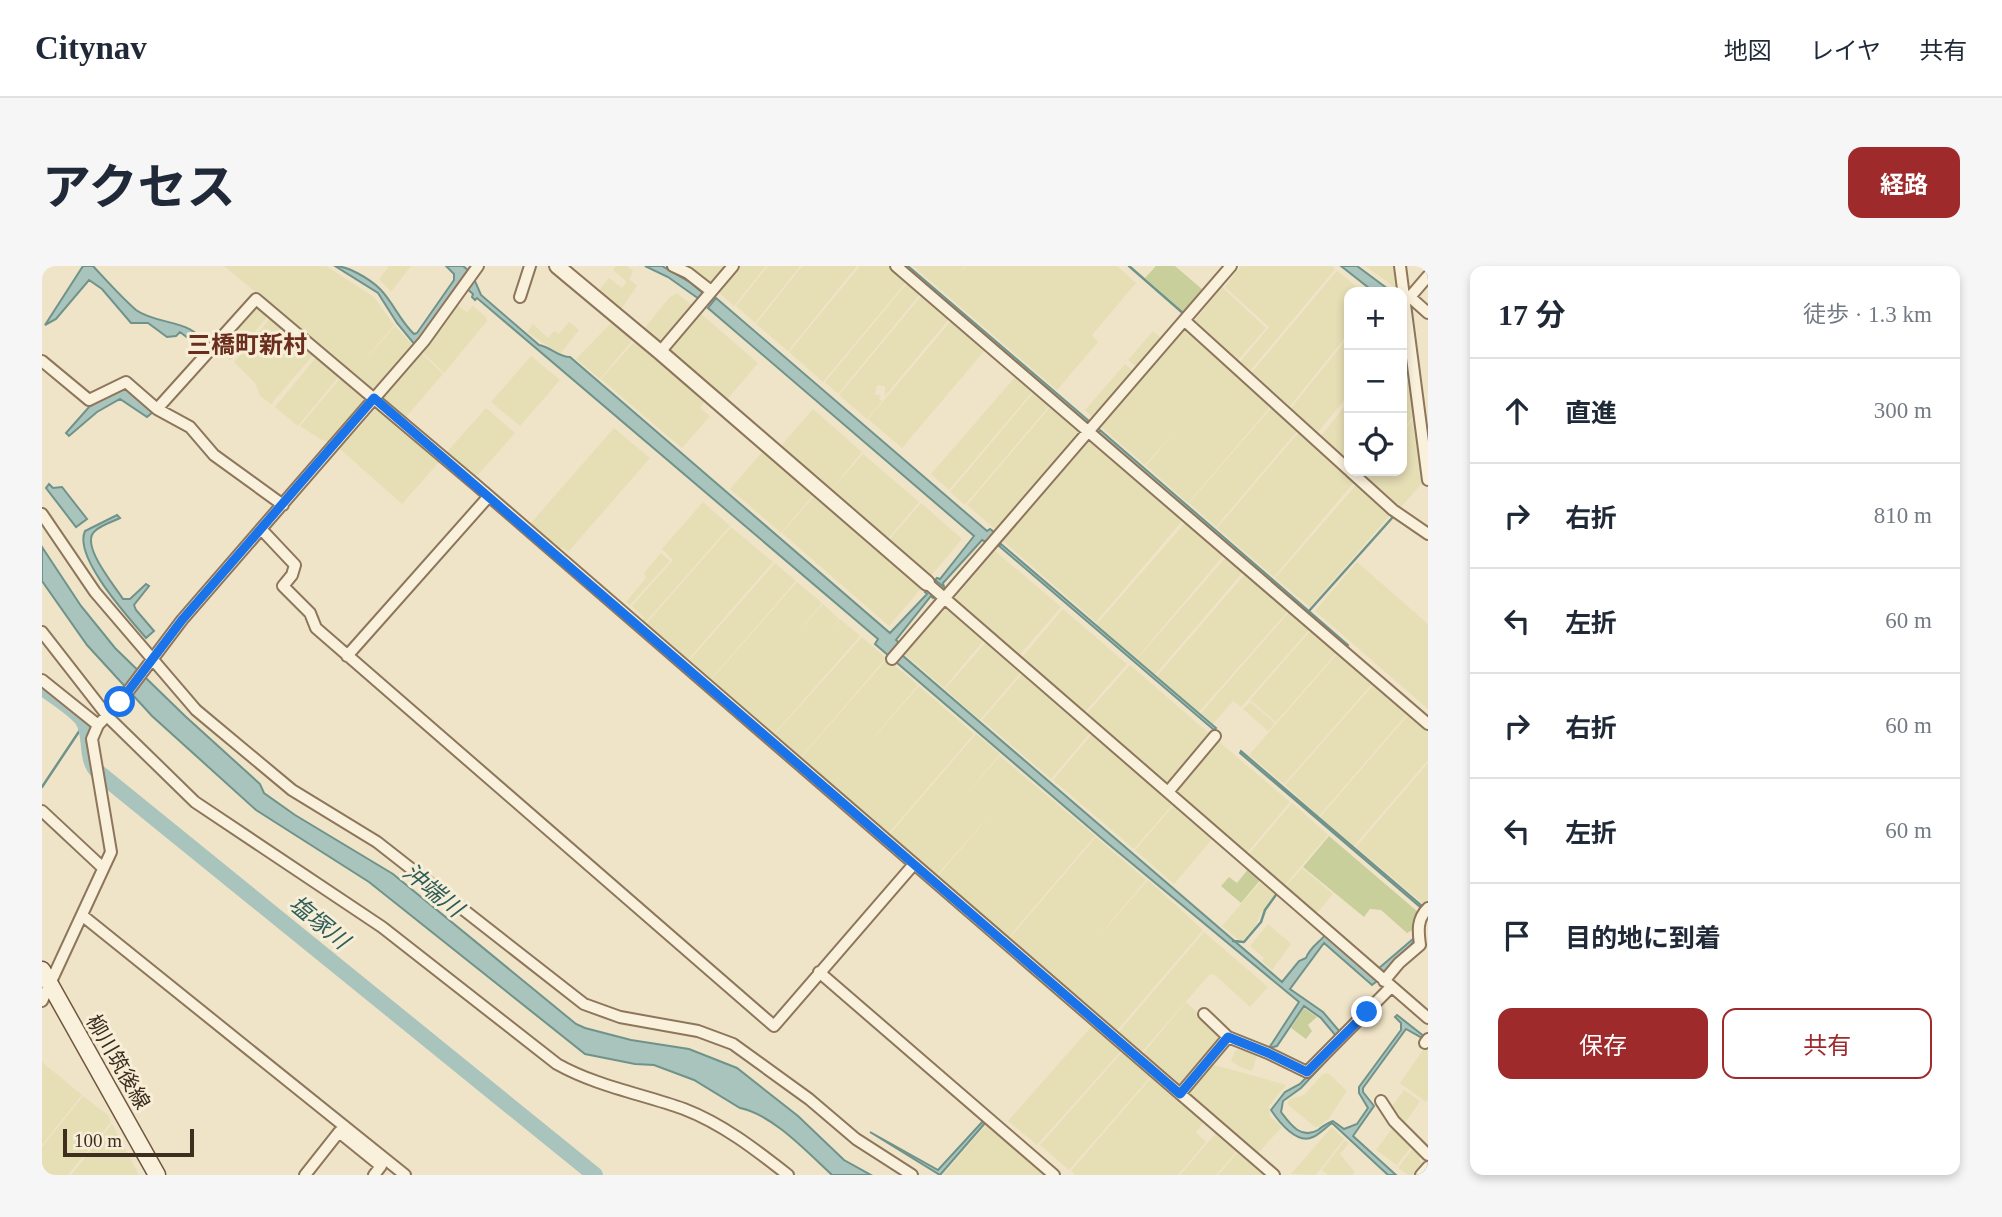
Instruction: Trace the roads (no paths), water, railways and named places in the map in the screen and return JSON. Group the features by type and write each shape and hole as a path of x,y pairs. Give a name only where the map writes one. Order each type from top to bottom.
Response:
{"main road":[{"name":"柳川筑後線","path":"42,970 45,994 157,1175"}],"street":[{"path":"45,994 83,916 102,867 110,857 111,847 92,739 98,725 120,702 182,620 424,341 478,266"},
{"path":"520,297 530,266"},
{"path":"557,266 942,595 1428,1018"},
{"path":"673,266 688,273 710,293"},
{"path":"660,352 733,266"},
{"path":"896,266 1428,724"},
{"path":"892,659 942,595 1089,432 1231,266"},
{"path":"1400,266 1404,287"},
{"path":"1407,297 1428,276"},
{"path":"157,409 256,299 489,496 1274,1175"},
{"path":"1407,299 1428,313"},
{"path":"1185,321 1344,465"},
{"path":"1407,324 1428,480"},
{"path":"42,361 89,400 127,382 157,409 190,427 214,455 283,505"},
{"path":"1356,476 1393,510 1428,534"},
{"path":"347,656 489,496"},
{"path":"42,514 95,592 150,662 197,710 292,790 377,842 584,1004 620,1017 698,1031 733,1044 809,1099 856,1139 912,1175"},
{"path":"262,530 295,565 292,576 283,586 310,612 316,628 774,1026 914,864"},
{"path":"42,632 107,716 195,802 220,821 382,927 557,1064 587,1078 707,1119 755,1149 788,1175"},
{"path":"42,681 98,725"},
{"path":"1168,792 1214,736"},
{"path":"42,811 102,867"},
{"path":"1203,1014 1228,1037 1307,1072 1388,984 1399,963 1420,945 1418,925 1422,914 1428,908"},
{"path":"83,916 405,1175"},
{"path":"819,972 1055,1175"},
{"path":"1180,1094 1228,1037"},
{"path":"1381,1101 1394,1121 1428,1155"},
{"path":"305,1175 339,1132 381,1166 374,1175"},
{"path":"1421,1175 1428,1167"}],"water":[{"path":"83,266 93,266 136,310 194,332 207,348 205,351 180,332 176,336 167,337 148,323 131,323 102,289 89,280 56,319 45,325"},
{"path":"335,266 365,277 376,285 414,334 454,280 454,274 446,266 463,266 469,271 469,276 475,281 481,295 539,345 570,357 890,633 927,594 927,589 935,596 931,596 896,640 899,643 895,649 1282,982 1326,934 1371,975 1414,938 1415,940 1386,974 1372,985 1324,943 1290,989 1323,1012 1340,1032 1336,1036 1321,1018 1304,1006 1277,1046 1269,1048 1299,1002 1106,842 875,644 878,639 477,298 475,300 465,287 415,345 378,293"},
{"path":"645,266 662,266 704,294 699,299 668,277"},
{"path":"904,266 908,266 1089,421 1087,423"},
{"path":"1341,266 1357,266 1385,287 1368,287"},
{"path":"716,298 987,531 990,529 994,532 986,542 982,540 943,583 944,587 935,580 940,579 974,536 708,308"},
{"path":"123,386 154,411 147,417 120,399 97,412 69,436 66,433 89,407"},
{"path":"1100,430 1348,645 1346,647 1098,433"},
{"path":"49,484 53,488 62,487 87,519 76,527 46,488"},
{"path":"117,515 120,518 95,531 91,537 92,545 100,565 123,599 130,599 146,584 149,586 134,605 154,631 146,638 105,587 87,556 83,542 85,531"},
{"path":"1001,544 1216,728 1214,730 999,546"},
{"name":"沖端川","path":"42,547 81,606 115,648 260,784 264,793 295,815 393,874 576,1024 631,1040 689,1049 737,1068 798,1116 844,1160 871,1175 832,1175 777,1126 740,1108 694,1080 654,1065 585,1054 369,882 256,810 152,716 87,645 42,581"},
{"path":"1241,751 1421,905 1420,907 1240,753"},
{"path":"1397,1015 1425,1037 1424,1039 1406,1029 1363,1088 1374,1106 1353,1136 1396,1175 1388,1175 1332,1123 1313,1137 1301,1138 1289,1131 1271,1110 1285,1092 1300,1084 1338,1044 1340,1046 1301,1088 1283,1101 1281,1112 1296,1129 1306,1133 1312,1133 1333,1121 1344,1129 1357,1124 1368,1108 1359,1093 1359,1087 1401,1030 1401,1023 1395,1017"},
{"path":"984,1120 986,1122 940,1175 870,1132 938,1170"}],"waterway":[{"path":"1129,266 1184,314"},
{"path":"1309,611 1392,518"},
{"name":"塩塚川","path":"42,687 82,719 91,760 98,772 595,1175"},
{"path":"42,787 84,724"},
{"path":"1233,941 1244,942 1261,922 1265,910 1278,892"}],"district":[{"name":"三橋町新村","path":"247,345"}]}
